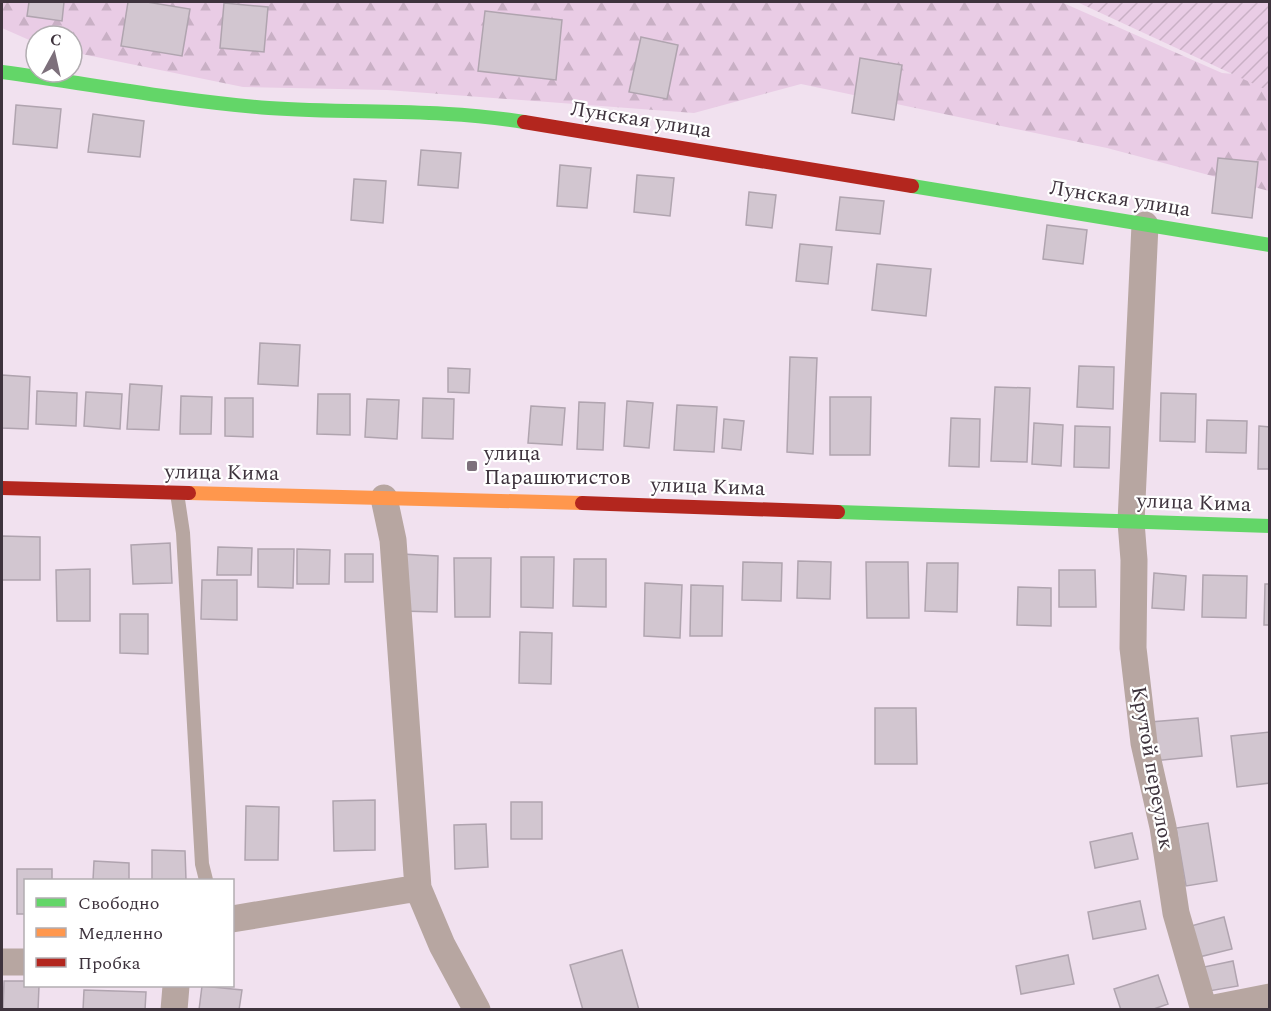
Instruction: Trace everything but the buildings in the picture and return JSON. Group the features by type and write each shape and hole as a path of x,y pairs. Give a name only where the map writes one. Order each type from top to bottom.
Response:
{"street":[{"name":"Лунская улица","path":"2,72 95,84 196,102 273,108 407,110 489,116 1269,245"},
{"name":"Крутой переулок","path":"1145,225 1131,522 1134,560 1133,648 1144,742 1163,827 1176,913 1204,1010"},
{"name":"улица Кима","path":"2,488 1269,526"},
{"path":"384,498 393,540 418,888 442,945 477,1010"},
{"path":"234,919 418,888"},
{"path":"2,962 24,962"},
{"path":"174,1010 176,987"},
{"path":"1204,1010 1269,997"}],"lane":[{"path":"177,493 183,533 202,864 206,879"}],"green space":[{"path":"2,2 1061,2 1222,73 1269,77 1269,191 1107,148 801,84 694,113 387,90 243,87 84,54 84,24 24,24 24,38 2,28"},
{"path":"1077,2 1269,2 1269,91"}],"traffic: fast":[{"path":"2,72 235,105 301,110 460,115 524,122"},
{"path":"912,186 1270,245"},
{"path":"838,512 1270,526"}],"traffic: slow":[{"path":"189,493 582,503"}],"traffic: jam":[{"path":"524,122 912,186"},
{"path":"2,488 189,493"},
{"path":"582,503 838,512"}],"place":[{"name":"улица Парашютистов","path":"472,466"}]}
